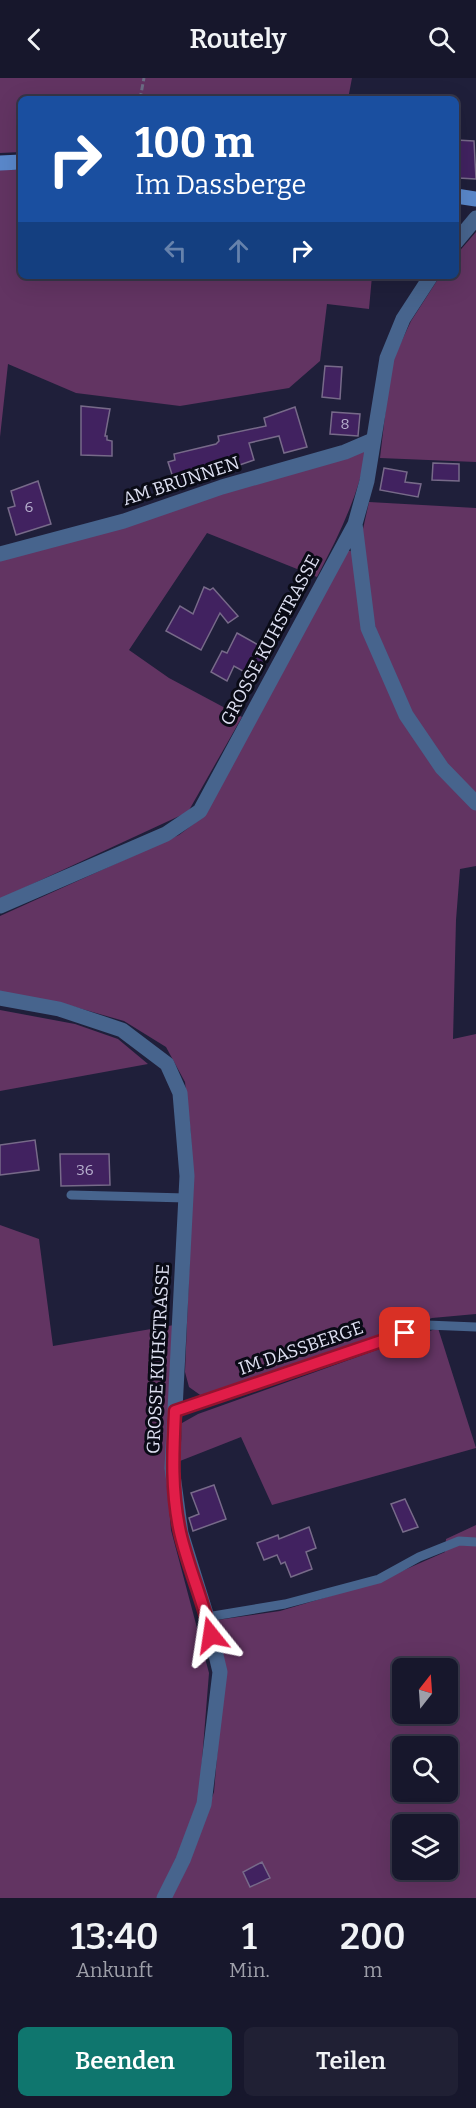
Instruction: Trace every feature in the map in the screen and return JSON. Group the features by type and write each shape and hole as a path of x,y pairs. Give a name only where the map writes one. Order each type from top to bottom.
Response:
{"street":[{"path":"0,163 18,162"},
{"path":"459,196 476,199"},
{"path":"459,238 476,218"},
{"name":"GROSSE KUHSTRASSE","path":"0,906 166,834 200,811 355,524 367,481 387,358 403,319 429,279"},
{"name":"AM BRUNNEN","path":"0,554 124,520 222,487 345,452 373,440"},
{"path":"355,524 368,628 406,715 442,768 476,803"},
{"name":"GROSSE KUHSTRASSE","path":"0,998 59,1009 122,1030 167,1064 180,1093 185,1137 186,1198 172,1468 181,1533 207,1617 220,1672 204,1804 183,1860 164,1898"}],"lane":[{"path":"71,1195 186,1198"},
{"name":"IM DASSBERGE","path":"175,1411 428,1325 476,1327"},
{"path":"207,1617 285,1604 379,1579 420,1557 459,1541 476,1542"}],"path":[{"path":"141,96 144,78"}],"shaded area":[{"path":"0,78 352,78 349,96 18,96 18,152 0,153"},
{"path":"0,170 18,170 18,279 372,279 369,309 327,304 320,361 289,388 180,406 76,393 8,364 0,437"},
{"path":"476,232 476,462 380,458 391,364 411,321 438,279 459,279 459,252"},
{"path":"367,450 353,500 317,577 207,533 129,650 169,678 242,717 188,812 0,899 0,558"},
{"path":"369,502 476,508 476,794 447,766 412,715 371,625 361,538"},
{"path":"346,550 354,552 400,714 476,809 476,866 460,869 456,920 453,1039 476,1034 476,1314 432,1318 223,1393 203,1397 189,1387 185,1372 192,1200 191,1136 185,1082 166,1047 124,1021 61,1003 0,993 0,916 179,835 200,819"},
{"path":"0,1010 75,1024 118,1039 148,1064 0,1091"},
{"path":"0,1225 39,1239 53,1346 174,1325 166,1470 171,1530 209,1673 199,1798 181,1880 214,1792 224,1673 217,1620 280,1611 377,1582 445,1552 446,1539 476,1525 476,1898 0,1898"},
{"path":"438,1328 476,1448 272,1505 241,1437 180,1461 182,1423 198,1414"}],"building":[{"path":"459,140 474,141 476,179 459,178"},
{"path":"325,366 342,367 340,399 322,397"},
{"path":"81,406 110,409 105,436 107,440 112,441 112,456 81,455"},
{"path":"295,407 307,447 284,453 279,436 249,443 254,460 176,487 168,462 175,460 174,454 216,444 219,441 218,436 266,426 264,418"},
{"path":"332,412 360,414 358,436 330,434"},
{"path":"433,463 459,464 459,481 432,480"},
{"path":"384,468 407,472 405,482 421,484 418,497 380,490"},
{"path":"38,481 51,524 16,535 8,508 15,506 11,491"},
{"path":"204,587 210,590 213,588 238,616 228,623 220,613 201,650 166,631 180,606 193,614"},
{"path":"237,633 269,651 258,672 253,670 250,675 234,666 227,681 211,672 222,651 227,653"},
{"path":"35,1140 39,1170 0,1175 0,1145"},
{"path":"60,1154 109,1154 110,1185 61,1186"},
{"path":"214,1485 226,1519 193,1531 189,1518 199,1514 191,1493"},
{"path":"405,1499 418,1527 403,1532 391,1504"},
{"path":"309,1527 316,1548 306,1552 312,1569 291,1577 285,1562 281,1564 277,1555 264,1560 257,1543 278,1535 279,1539"},
{"path":"262,1862 270,1878 250,1887 243,1872"}],"route":[{"path":"211,1635 181,1533 175,1502 172,1468 175,1411 405,1333"}]}
